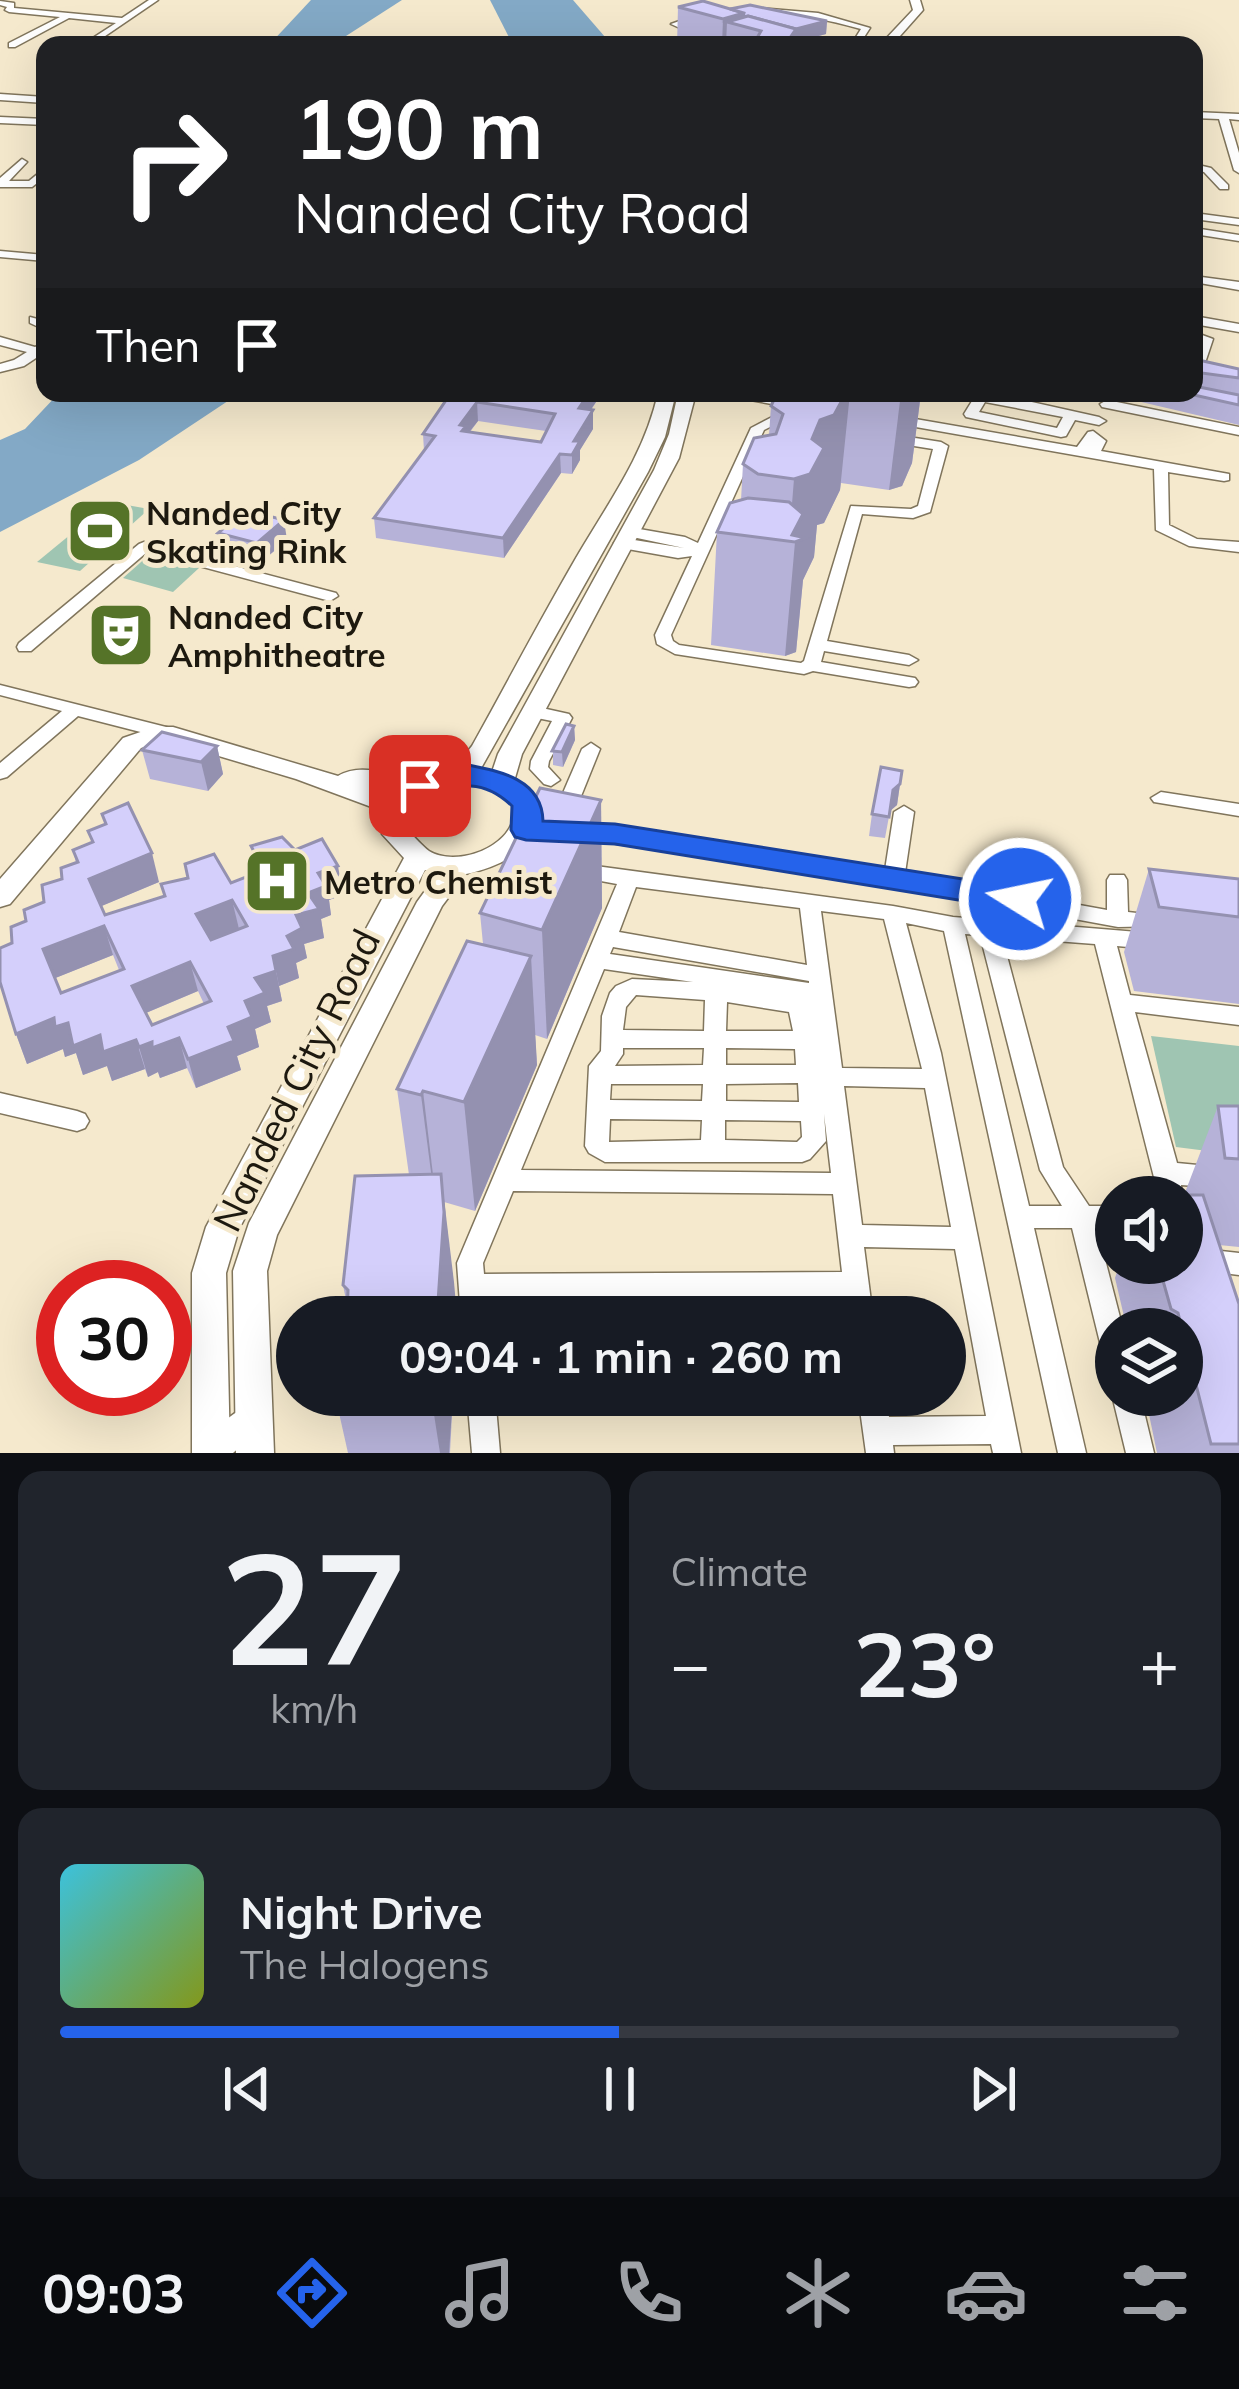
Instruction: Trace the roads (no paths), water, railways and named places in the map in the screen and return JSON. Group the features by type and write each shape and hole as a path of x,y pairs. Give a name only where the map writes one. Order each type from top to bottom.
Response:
{"street":[{"path":"27,0 6,4 6,9 124,21"},
{"path":"100,36 154,0"},
{"path":"894,36 918,10 916,0"},
{"path":"908,36 930,11 928,0"},
{"path":"703,36 675,24 733,8 803,10 866,28 858,36"},
{"path":"36,41 16,42 69,15"},
{"path":"55,22 78,23"},
{"path":"0,97 36,99"},
{"path":"1203,115 1239,117"},
{"path":"1223,116 1239,170"},
{"path":"0,120 36,122"},
{"path":"0,184 22,162"},
{"path":"1203,169 1222,193 1239,189"},
{"path":"0,184 36,180"},
{"path":"1203,217 1239,223"},
{"path":"1203,232 1239,238"},
{"path":"0,254 36,257"},
{"path":"1203,280 1239,286"},
{"path":"1203,321 1239,328"},
{"path":"1203,336 1213,323"},
{"path":"0,341 36,348"},
{"path":"0,368 36,351"},
{"path":"1203,369 1218,371"},
{"path":"464,774 484,749 596,542 647,463 659,437 665,402"},
{"path":"502,781 533,712 681,439 686,402"},
{"path":"785,402 814,407"},
{"path":"978,402 970,414 1060,433 1072,410"},
{"path":"1039,402 1072,410 1096,428"},
{"path":"1087,453 1108,402"},
{"path":"1135,402 1239,435"},
{"path":"889,418 1224,477"},
{"path":"809,665 856,509 913,514 925,509 941,446 766,421 758,428 700,550 663,635 665,644 784,669 809,665 857,683 898,686"},
{"path":"1161,466 1160,527 1194,543 1239,547"},
{"path":"625,537 685,542 700,550"},
{"path":"25,647 144,548 330,596"},
{"path":"817,645 909,660"},
{"path":"0,707 8,692 305,773 398,808"},
{"path":"0,773 74,711"},
{"path":"533,712 563,718 540,761 539,769 551,780"},
{"path":"0,897 132,743 164,732"},
{"path":"556,831 591,749"},
{"path":"305,773 420,786 464,774 502,781 526,802 526,830 500,855 458,865 418,857 395,834 398,808 420,786"},
{"path":"1162,798 1239,809"},
{"path":"894,877 904,812"},
{"path":"526,830 615,834 894,877 1020,899 1111,928"},
{"path":"1020,899 1023,850"},
{"name":"Nanded City Road","path":"211,1453 209,1274 223,1227 418,857"},
{"name":"Nanded City Road","path":"256,1453 250,1271 261,1233 431,902 458,865"},
{"path":"554,870 893,913 955,933 989,928 1174,931"},
{"path":"473,1296 466,1247 505,1180 545,1054 601,949 628,879"},
{"path":"1117,880 1111,928 1121,1002 1167,1176"},
{"path":"810,903 820,984 814,1142 802,1152 605,1152 597,1146 600,1066 612,1054 615,1000 632,987 820,984"},
{"path":"879,1442 1005,1441 935,1079 893,913"},
{"path":"989,928 1052,1170 1081,1215 1104,1308"},
{"path":"955,933 1072,1453"},
{"path":"601,949 820,984"},
{"path":"601,949 797,1005 820,1076 844,1184 857,1296"},
{"path":"713,1150 716,985"},
{"path":"1121,1002 1239,1016"},
{"path":"613,1039 806,1040"},
{"path":"600,1075 935,1079"},
{"path":"0,1103 77,1121"},
{"path":"598,1109 813,1112"},
{"path":"1203,1182 1239,1179"},
{"path":"505,1180 844,1184"},
{"path":"1017,1217 1095,1215"},
{"path":"850,1236 965,1238"},
{"path":"1203,1263 1239,1264"},
{"path":"472,1286 855,1284"},
{"name":"Nanded City Road","path":"211,1453 254,1416"},
{"path":"482,1416 485,1453"},
{"path":"1131,1416 1140,1453"}],"water":[{"path":"311,0 402,0 346,36 277,36"},
{"path":"490,0 573,0 604,36 508,36"},
{"path":"50,402 226,402 139,460 0,532 0,440 25,429"}],"place":[{"name":"Nanded City Skating Rink","path":"100,531"},
{"name":"Nanded City Amphitheatre","path":"121,635"},
{"name":"Metro Chemist","path":"277,881"}]}
